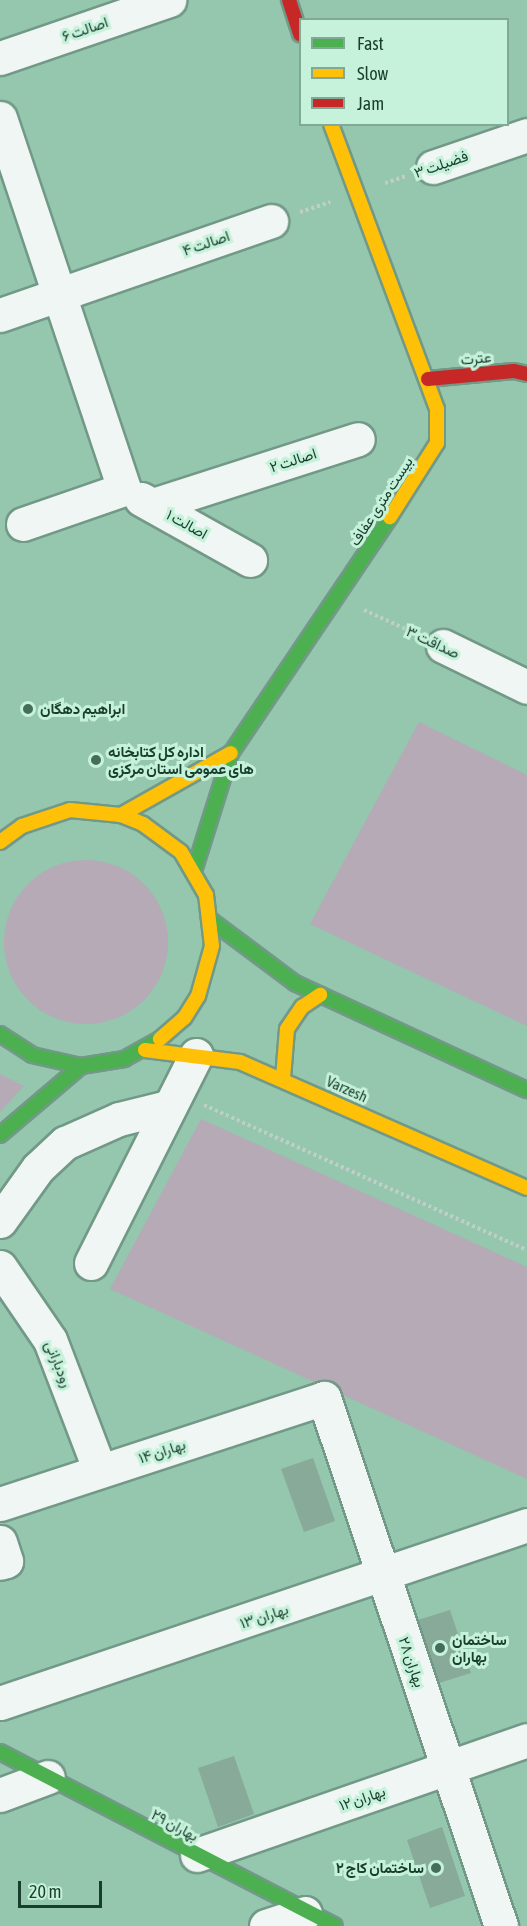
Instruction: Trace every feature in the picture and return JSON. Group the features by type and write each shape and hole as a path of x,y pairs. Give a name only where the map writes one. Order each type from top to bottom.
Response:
{"main road":[{"path":"289,0 299,31"},
{"name":"بیست متری عفاف","path":"194,872 231,753 338,598 437,443 437,409 428,379 354,194 332,126"},
{"name":"عترت","path":"428,379 514,371 527,374"},
{"path":"121,815 231,753"},
{"path":"0,841 54,814 96,810 121,815 163,836 194,872 212,921 212,946 198,996 184,1018 145,1050 124,1059 81,1066 32,1054 0,1034"},
{"path":"212,921 280,974 320,995 527,1090"},
{"path":"283,1078 287,1029 303,1007 320,995"},
{"name":"Varzesh","path":"145,1050 240,1062 283,1078 527,1188"},
{"path":"0,1136 81,1066"},
{"name":"بهاران ۲۹","path":"0,1752 335,1926"}],"street":[{"name":"اصالت ۶","path":"0,58 169,0"},
{"path":"0,118 124,489 23,524"},
{"name":"فضیلت ۳","path":"433,167 527,135"},
{"name":"اصالت ۴","path":"0,315 271,221"},
{"name":"اصالت ۲","path":"153,505 358,439"},
{"name":"اصالت ۱","path":"124,489 250,560"},
{"name":"صداقت ۳","path":"443,646 527,687"},
{"path":"91,1263 196,1055"},
{"path":"0,1221 38,1168 65,1143 119,1119 172,1100"},
{"name":"رودبارانی","path":"0,1267 50,1340 100,1471"},
{"name":"بهاران ۱۴","path":"0,1504 324,1398"},
{"name":"بهاران ۲۸","path":"324,1398 501,1926"},
{"name":"بهاران ۱۳","path":"0,1703 384,1577 527,1525"},
{"name":"بهاران ۱۲","path":"197,1855 527,1740"},
{"path":"0,1795 48,1777"},
{"path":"266,1926 305,1912"}],"path":[{"name":"فضیلت ۳","path":"354,194 433,167"},
{"path":"271,221 354,194"},
{"name":"صداقت ۳","path":"338,598 443,646"},
{"path":"172,1100 527,1250"}],"shaded area":[{"path":"419,722 527,775 527,1026 310,924"},
{"path":"86,860 117,866 144,884 162,911 168,942 162,973 144,1000 117,1018 86,1024 55,1018 28,1000 10,973 4,942 10,911 28,884 55,866"},
{"path":"0,1074 24,1086 0,1112"},
{"path":"201,1119 527,1267 527,1479 110,1289"}],"building":[{"path":"313,1458 335,1521 304,1532 281,1469"},
{"name":"ساختمان بهاران","path":"450,1610 471,1673 439,1683 418,1620"},
{"path":"234,1756 254,1814 218,1827 198,1768"},
{"name":"ساختمان کاج ۲","path":"442,1827 465,1896 430,1908 407,1840"}],"traffic: fast":[{"path":"194,871 231,753 390,517"},
{"path":"212,921 295,983 527,1090"},
{"path":"0,1034 32,1055 81,1066 124,1059 160,1039"},
{"path":"0,1135 81,1066"},
{"path":"0,1752 335,1926"}],"traffic: slow":[{"path":"332,126 437,409 437,443 390,517"},
{"path":"121,815 231,753"},
{"path":"0,842 22,826 70,810 121,815 143,824 181,852 206,895 212,946 198,996 184,1018 160,1039"},
{"path":"283,1078 287,1029 302,1007 320,995"},
{"path":"145,1050 240,1062 527,1188"}],"traffic: jam":[{"path":"289,0 299,31"},
{"path":"428,379 514,371 527,374"}],"place":[{"name":"ابراهیم دهگان","path":"28,709"},
{"name":"اداره کل کتابخانه های عمومی استان مرکزی","path":"96,760"},
{"name":"ساختمان بهاران","path":"440,1648"},
{"name":"ساختمان کاج ۲","path":"436,1868"}]}
